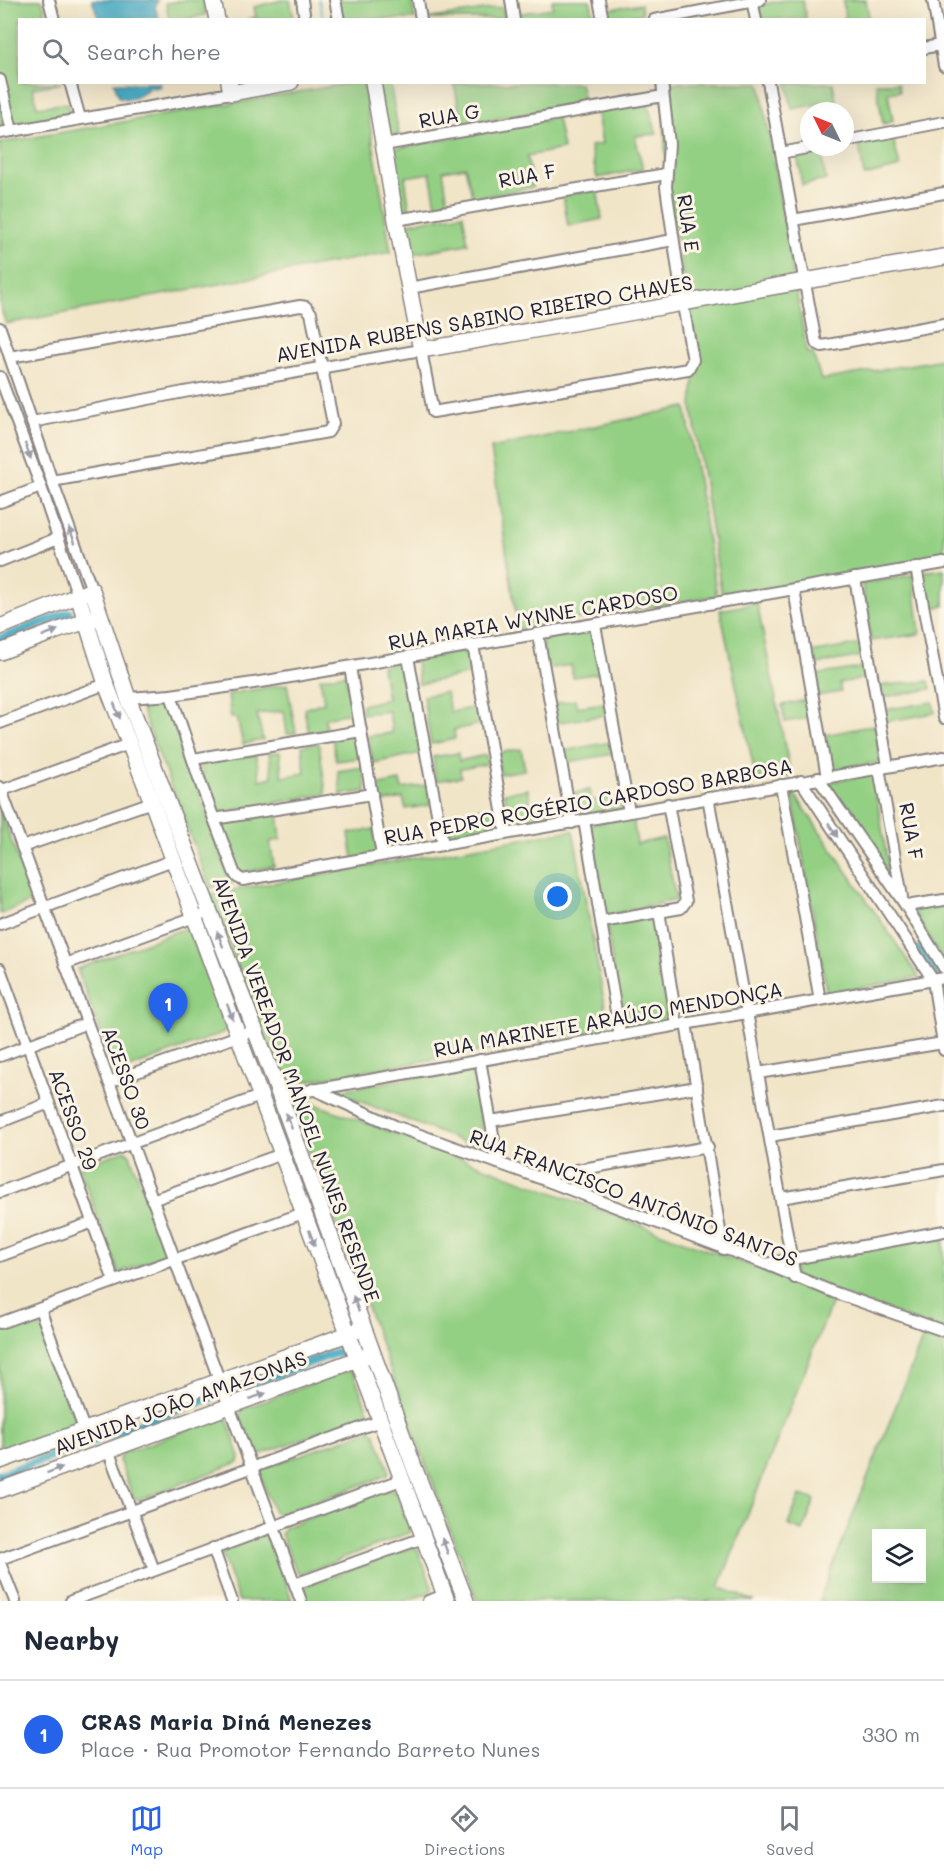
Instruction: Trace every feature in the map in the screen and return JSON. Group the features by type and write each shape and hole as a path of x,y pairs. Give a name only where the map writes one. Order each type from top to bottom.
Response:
{"street":[{"path":"49,0 54,18"},
{"path":"213,0 217,18"},
{"path":"302,0 305,18"},
{"path":"335,0 339,18"},
{"path":"418,0 421,18"},
{"path":"511,0 514,18"},
{"path":"599,0 603,18"},
{"path":"688,0 691,13"},
{"path":"662,18 755,0 756,18"},
{"path":"933,0 944,66"},
{"path":"926,48 940,45"},
{"path":"0,81 12,131"},
{"path":"71,84 80,118"},
{"path":"0,133 230,88 271,84"},
{"path":"373,84 421,350"},
{"name":"RUA E","path":"421,350 433,412 683,371 690,367 693,360 682,305 666,174 669,144 662,84"},
{"path":"768,84 814,340 822,346 944,324"},
{"name":"RUA G","path":"384,145 663,96"},
{"path":"854,139 944,122"},
{"path":"781,153 800,149"},
{"name":"RUA F","path":"396,220 666,174"},
{"path":"793,220 944,193"},
{"path":"409,288 673,240"},
{"name":"AVENIDA RUBENS SABINO RIBEIRO CHAVES","path":"32,422 184,392 944,258"},
{"path":"10,357 300,306 306,307 312,315 333,424 330,430 324,433 52,481"},
{"path":"0,328 92,590 0,627"},
{"path":"0,377 41,487 74,598"},
{"path":"0,502 41,487"},
{"path":"0,561 58,538"},
{"name":"RUA MARIA WYNNE CARDOSO","path":"128,698 171,696 350,667 944,563"},
{"path":"916,567 944,718"},
{"path":"855,578 884,767"},
{"name":"AVENIDA VEREADOR MANOEL NUNES RESENDE","path":"88,620 92,590"},
{"path":"794,590 822,778 944,968"},
{"name":"AVENIDA VEREADOR MANOEL NUNES RESENDE","path":"74,598 98,634 128,698 202,914 239,1036 446,1598"},
{"path":"0,652 88,620"},
{"path":"595,625 629,812"},
{"name":"AVENIDA VEREADOR MANOEL NUNES RESENDE","path":"98,634 106,684 173,860 202,914 255,1030 414,1467 466,1601"},
{"path":"538,635 572,823"},
{"path":"473,645 506,833"},
{"path":"408,657 443,845"},
{"path":"350,667 382,855"},
{"path":"0,723 106,684"},
{"path":"171,696 214,819 372,794"},
{"path":"193,759 361,731"},
{"path":"0,790 129,744"},
{"name":"RUA PEDRO ROGÉRIO CARDOSO BARBOSA","path":"214,819 234,872 239,879 246,880 944,757"},
{"name":"RUA F","path":"884,767 904,904"},
{"path":"758,1073 943,1046 938,979 801,781"},
{"path":"782,785 820,1000"},
{"name":"ACESSO 30","path":"0,790 301,1601"},
{"path":"708,797 795,1278"},
{"path":"22,847 152,802"},
{"path":"602,922 681,908 686,902 668,804"},
{"path":"584,820 620,1035"},
{"path":"0,924 173,860"},
{"path":"904,904 944,900"},
{"path":"658,911 681,1024 698,1087 723,1249"},
{"path":"65,964 202,914"},
{"name":"ACESSO 29","path":"0,969 3,988 28,1045 114,1281"},
{"name":"RUA MARINETE ARAÚJO MENDONÇA","path":"279,1096 938,979"},
{"path":"0,1056 87,1023"},
{"path":"109,1082 255,1030"},
{"path":"480,1060 498,1163"},
{"path":"491,1121 698,1087"},
{"name":"RUA FRANCISCO ANTÔNIO SANTOS","path":"313,1089 395,1126 766,1264 795,1278 944,1331"},
{"path":"0,1192 132,1143 279,1096"},
{"path":"0,1122 49,1103"},
{"path":"770,1136 944,1106"},
{"path":"537,1177 708,1147"},
{"path":"153,1200 282,1154"},
{"path":"781,1198 944,1170"},
{"path":"1,1320 39,1309 303,1213"},
{"path":"0,1256 93,1222"},
{"path":"766,1264 944,1231"},
{"path":"39,1309 84,1430"},
{"name":"AVENIDA JOÃO AMAZONAS","path":"0,1461 364,1328"},
{"name":"AVENIDA JOÃO AMAZONAS","path":"0,1490 374,1353"},
{"path":"15,1601 0,1561 380,1421"},
{"path":"108,1450 154,1570"},
{"path":"71,1601 102,1596 154,1570 402,1480"},
{"path":"295,1584 423,1538"},
{"path":"213,1548 232,1601"},
{"path":"428,1601 446,1598"}],"green space":[{"path":"0,0 42,0 47,18 18,18 18,84 56,84 33,88 37,107 67,103 70,115 0,128"},
{"path":"204,0 205,15 192,18 169,18 166,3"},
{"path":"290,0 294,18 252,18 256,17 254,7"},
{"path":"338,0 411,0 415,18 341,18"},
{"path":"552,0 590,0 593,14 555,18 517,18 516,14 553,8"},
{"path":"785,0 803,0 806,18 761,18 759,5"},
{"path":"843,0 866,0 869,18 845,18"},
{"path":"641,4 642,14 607,18 603,10"},
{"path":"502,7 505,18 433,18"},
{"path":"344,84 363,84 391,252 6,324 0,306 0,143"},
{"path":"377,84 390,84 399,135 387,138"},
{"path":"454,84 580,84 584,104 462,125"},
{"path":"662,84 760,84 807,353 813,353 821,380 944,359 944,556 722,596 692,407 698,364 667,181"},
{"path":"787,84 833,84 836,101 800,102 800,108 792,109"},
{"path":"876,84 898,84 900,91 888,93 893,121 883,124"},
{"path":"647,102 657,134 635,136 643,169 597,178 590,146 602,144 597,112"},
{"path":"557,118 563,149 527,156 533,187 473,199 465,167 443,171 448,203 436,204 430,173 405,177 410,212 398,214 387,150"},
{"path":"893,138 900,167 864,176 859,144"},
{"path":"797,153 800,153 800,156 822,156 826,180 802,185"},
{"path":"597,189 602,219 568,226 563,195"},
{"path":"463,214 468,244 406,255 402,224"},
{"path":"686,407 717,596 518,629 491,448"},
{"path":"944,569 944,606 928,608 922,572"},
{"path":"913,575 920,634 871,641 862,584"},
{"path":"757,603 791,776 756,779 720,610"},
{"path":"592,630 600,673 573,677 571,665 546,669 542,639"},
{"path":"861,644 863,656 812,665 810,653"},
{"path":"468,650 471,674 419,684 416,660"},
{"path":"406,662 421,753 373,763 368,736 392,733 389,711 362,714 362,705 387,699 382,666"},
{"path":"865,667 867,678 839,683 841,692 818,696 815,675"},
{"path":"345,674 353,712 325,718 326,730 309,734 304,709 324,702 320,678"},
{"path":"929,681 931,689 880,698 878,686"},
{"path":"287,684 296,733 287,734 284,711 257,714 263,740 243,744 237,718 231,718 228,694"},
{"path":"446,692 450,712 478,707 481,724 454,730 455,739 431,744 423,696"},
{"path":"575,700 577,707 604,703 606,715 555,723 553,704"},
{"path":"807,700 810,718 785,722 782,705"},
{"path":"167,702 232,885 210,887 140,706"},
{"path":"933,702 935,713 884,722 882,710"},
{"path":"875,725 881,762 831,771 825,735"},
{"path":"357,733 360,758 336,761 332,737"},
{"path":"611,742 613,754 563,763 561,751"},
{"path":"319,743 326,794 216,813 199,763 256,755 260,780 272,777 269,753 280,752 282,777 305,773 302,746"},
{"path":"521,749 525,770 500,774 497,753"},
{"path":"458,753 459,761 486,755 488,764 460,769 461,777 436,781 433,757"},
{"path":"363,767 366,791 341,795 338,771"},
{"path":"873,774 890,877 826,783"},
{"path":"400,781 402,789 428,785 431,805 406,809 403,798 379,803 375,786"},
{"path":"528,789 532,811 559,806 561,818 511,827 504,793"},
{"path":"791,789 919,977 827,994"},
{"path":"590,790 591,801 622,796 624,808 573,816 569,794"},
{"path":"495,806 499,831 448,838 446,827 472,822 470,810"},
{"path":"0,809 33,901 0,914"},
{"path":"278,814 281,839 270,842 274,866 239,874 219,823"},
{"path":"633,818 637,844 664,838 676,900 604,916 591,824"},
{"path":"374,829 378,854 353,858 349,833"},
{"path":"573,830 609,1029 284,1085 210,894"},
{"path":"944,903 944,962 912,909"},
{"path":"651,918 670,1022 621,1030 607,925"},
{"path":"188,927 227,1031 116,1073 77,969"},
{"path":"472,1068 486,1151 334,1091"},
{"path":"307,1101 834,1297 719,1587 754,1601 477,1601 291,1104"},
{"path":"125,1150 130,1155 166,1254 119,1273 80,1169 82,1166"},
{"path":"944,1235 944,1601 819,1601 925,1332 931,1327 795,1278 792,1259"},
{"path":"33,1317 40,1323 77,1425 0,1455 0,1329"},
{"path":"349,1370 354,1374 368,1411 367,1415 259,1455 253,1452 239,1416 243,1409"},
{"path":"222,1417 227,1419 240,1457 239,1462 139,1500 133,1497 119,1460 123,1453"},
{"path":"370,1430 375,1433 389,1470 388,1475 280,1515 274,1512 260,1475 264,1468"},
{"path":"391,1489 396,1492 410,1529 409,1533 301,1574 296,1570 281,1534 285,1527"},
{"path":"800,1495 815,1500 803,1531 788,1525"},
{"path":"265,1534 270,1536 292,1601 239,1601 221,1552"},
{"path":"413,1547 418,1550 432,1587 431,1592 406,1601 307,1601 304,1592 307,1585"}],"water":[{"path":"92,0 158,0 155,7 159,18 99,18"},
{"path":"114,84 160,84 161,86 151,87 132,98 119,97"}],"waterway":[{"path":"319,0 323,18"},
{"path":"0,639 69,613"},
{"path":"919,949 936,974"},
{"path":"941,987 944,1005"},
{"path":"231,1391 343,1350"},
{"path":"0,1475 218,1395"}],"place":[{"name":"CRAS Maria Diná Menezes","path":"168,1033"}]}
